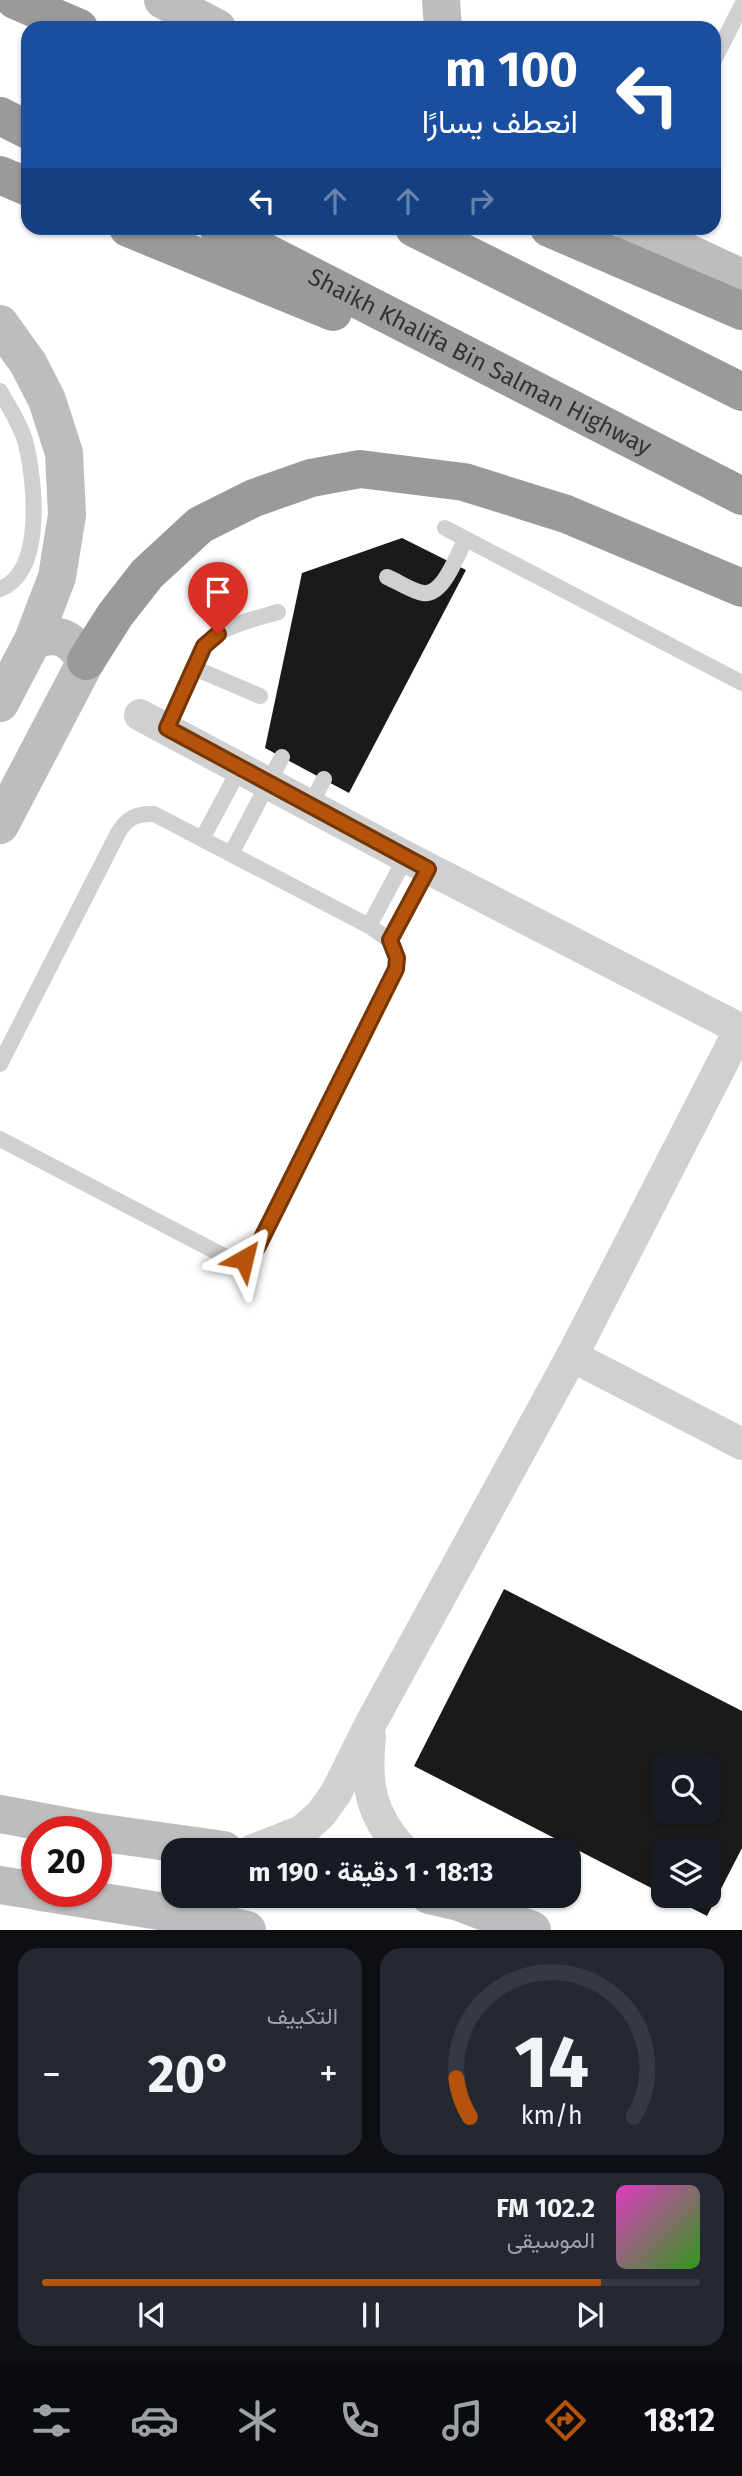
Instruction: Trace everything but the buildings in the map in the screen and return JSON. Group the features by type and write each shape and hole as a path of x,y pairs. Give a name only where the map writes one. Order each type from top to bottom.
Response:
{"highway":[{"path":"15,0 63,21"},
{"path":"0,17 21,28"},
{"path":"0,116 21,126"},
{"path":"0,175 21,184"},
{"path":"145,235 583,415"},
{"name":"Shaikh Khalifa Bin Salman Highway","path":"232,235 742,496"},
{"path":"428,235 742,392"},
{"path":"565,235 742,311"},
{"path":"86,661 115,615 147,574 200,525 265,494 311,478 360,469 464,482 566,513 742,588"}],"main road":[{"path":"163,0 204,21"},
{"path":"441,0 442,21"},
{"path":"650,235 742,276"},
{"path":"671,235 742,276"},
{"path":"0,324 28,363 47,400 64,453 67,515 57,577 33,640 0,703"},
{"path":"0,825 86,661 78,648 65,638 48,635 33,640"},
{"path":"0,1814 21,1818"},
{"path":"112,1834 161,1841"},
{"path":"0,1885 21,1888"},
{"path":"112,1903 178,1914 247,1930"},
{"path":"473,1908 532,1930"}],"street":[{"path":"154,722 240,768 276,770 317,793 417,863 741,1030 572,1356 372,1721 336,1793 321,1814 302,1831 284,1838"},
{"path":"572,1356 742,1444"},
{"path":"372,1721 368,1786 376,1812 391,1838"}],"lane":[{"path":"721,46 742,5"},
{"path":"0,391 26,442 33,484 30,549 12,584 0,589"},
{"path":"445,527 742,683"},
{"path":"387,577 415,590 435,592 466,538"},
{"path":"154,722 194,668 204,646 218,634 278,612"},
{"path":"194,668 260,696"},
{"path":"202,839 240,768"},
{"path":"231,854 276,770"},
{"path":"0,1064 124,823 143,814 155,814 369,926 390,940 397,958 396,969 258,1246 244,1259 234,1260 224,1256 0,1139"},
{"path":"369,926 417,863"},
{"path":"390,940 417,863"}],"route":[{"path":"218,634 204,646 167,728 428,869 390,940 397,958 396,969 258,1246 244,1259"}]}
